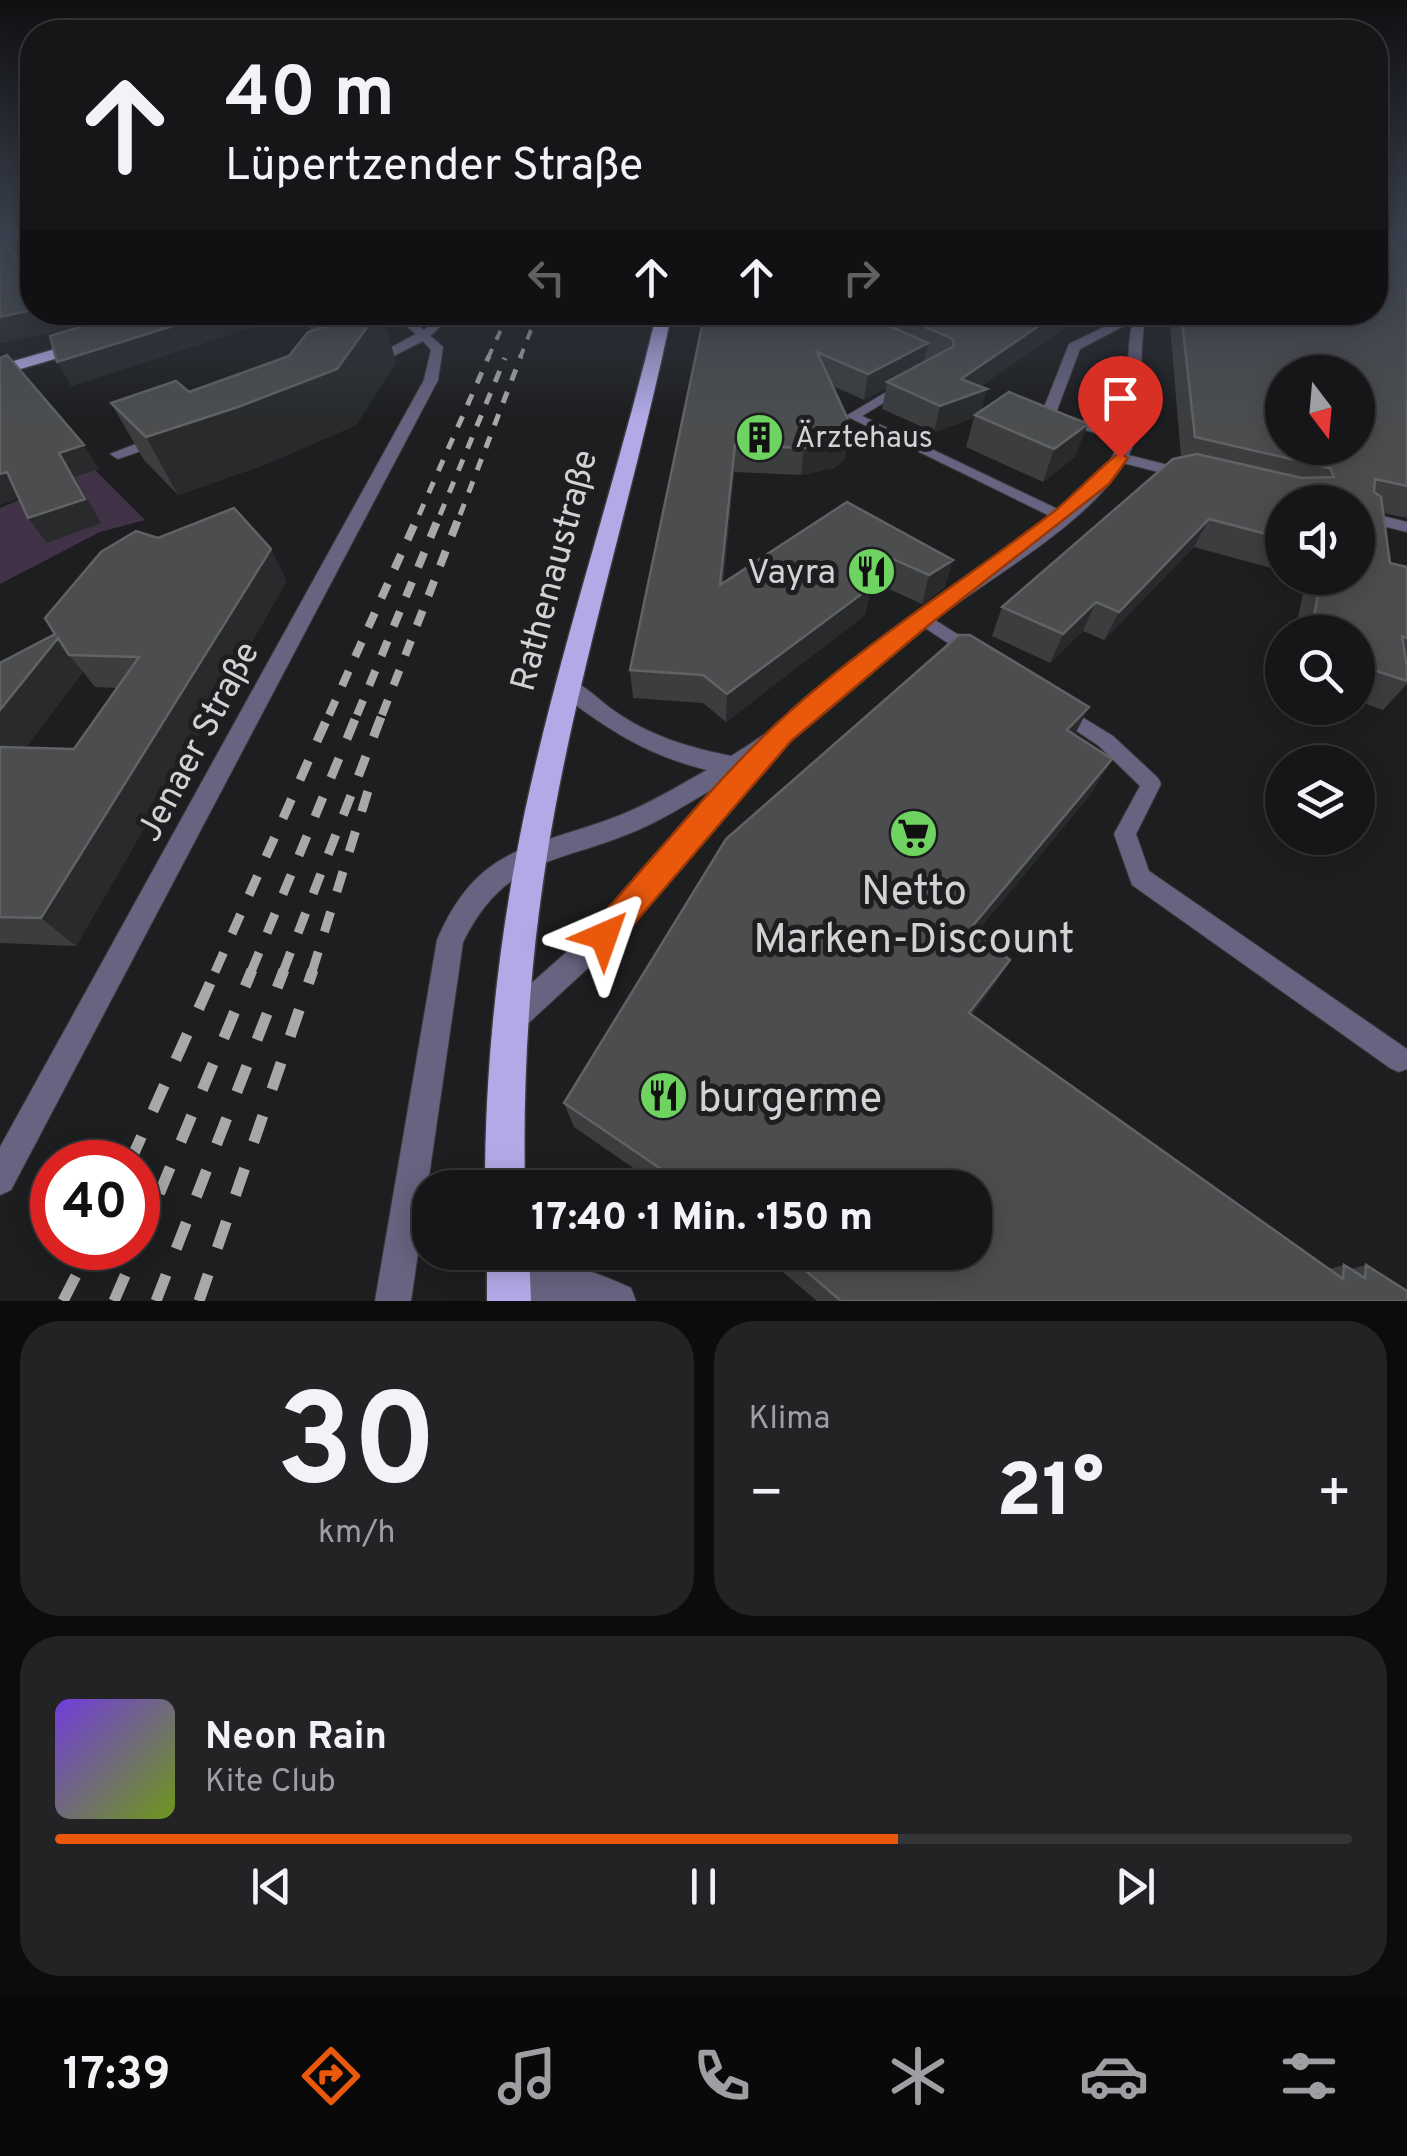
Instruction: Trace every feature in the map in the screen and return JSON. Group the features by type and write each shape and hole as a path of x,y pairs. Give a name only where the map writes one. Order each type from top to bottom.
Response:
{"main road":[{"name":"Rathenaustraße","path":"505,1170 507,1024 535,851 567,688 662,325"},
{"path":"0,359 103,335 0,370"}],"street":[{"path":"358,366 396,353 426,335 413,325"},
{"path":"1118,325 1074,347 1048,415 1128,438"},
{"path":"393,1301 450,940 460,912 481,888 535,851 631,822 782,734 922,618 1061,516 1103,480 1120,458 1128,438 1139,325"},
{"name":"Jenaer Straße","path":"0,1179 431,380 438,350 426,335"},
{"path":"118,454 174,434"},
{"path":"1120,458 1195,476"},
{"path":"1375,519 1407,527"},
{"path":"567,688 641,741 666,752 730,765"},
{"path":"507,1024 604,936 782,734"},
{"path":"509,1281 591,1286 618,1301"}],"lane":[{"path":"426,335 436,325"},
{"path":"910,384 852,416 1061,516"},
{"path":"922,618 994,666"},
{"path":"1042,698 1106,741 1151,784 1125,834 1140,878 1399,1060"}],"shaded area":[{"path":"93,468 145,520 100,532 0,584 0,508"}],"building":[{"path":"0,296 20,296 20,313 0,317"},
{"path":"1388,296 1407,296 1407,486 1375,479 1375,485 1265,485 1265,534 1209,519 1119,612 1096,602 1063,634 1002,607 1173,459 1197,454 1302,478 1334,477 1330,468 1317,465 1375,465 1375,355 1265,355 1265,453 1195,437 1182,325 1388,325"},
{"path":"86,325 176,325 57,362 50,336"},
{"path":"329,325 369,325 337,369 146,437 111,403 176,381 189,392 289,356 308,332"},
{"path":"702,325 887,325 928,343 868,374 817,352 850,424 838,441 804,448 735,445 720,585 847,502 953,560 929,575 873,550 857,579 871,587 727,694 703,675 630,670"},
{"path":"921,325 1040,325 961,379 987,389 940,406 887,382 954,346 953,339"},
{"path":"7,355 84,445 59,453 85,499 28,518 7,472 0,474 0,358"},
{"path":"1009,392 1088,424 1054,449 975,415"},
{"path":"1375,493 1381,497 1390,563 1407,567 1407,638 1402,636 1407,681 1375,671 1375,615 1314,615 1318,595 1375,595"},
{"path":"234,508 271,549 41,918 0,917 0,747 74,749 139,657 69,655 58,638 0,710 0,663 55,634 45,618 101,552 136,531 158,538"},
{"path":"959,635 970,635 1089,707 1067,730 1112,759 970,929 1010,960 969,1013 1343,1279 1344,1265 1365,1278 1366,1265 1407,1291 1407,1301 841,1301 805,1270 992,1270 992,1170 663,1170 564,1103 726,839"}],"railway":[{"path":"488,358 503,325"},
{"path":"520,358 533,325"},
{"path":"419,515 489,356"},
{"path":"460,515 521,356"},
{"path":"440,515 505,358"},
{"path":"329,715 420,512"},
{"path":"357,715 441,512"},
{"path":"382,715 461,512"},
{"path":"215,972 330,712"},
{"path":"251,972 358,712"},
{"path":"283,972 383,712"},
{"path":"312,972 372,778"},
{"path":"140,1140 216,970"},
{"path":"160,1192 252,970"},
{"path":"156,1301 284,970"},
{"path":"199,1301 313,970"},
{"path":"63,1301 79,1270"},
{"path":"114,1301 127,1270"}],"place":[{"name":"Ärztehaus","path":"760,437"},
{"name":"Vayra","path":"871,571"},
{"name":"Netto Marken-Discount","path":"914,833"},
{"name":"burgerme","path":"663,1096"}],"route":[{"path":"604,936 782,734 922,618 1061,516 1103,480 1120,458"}]}
